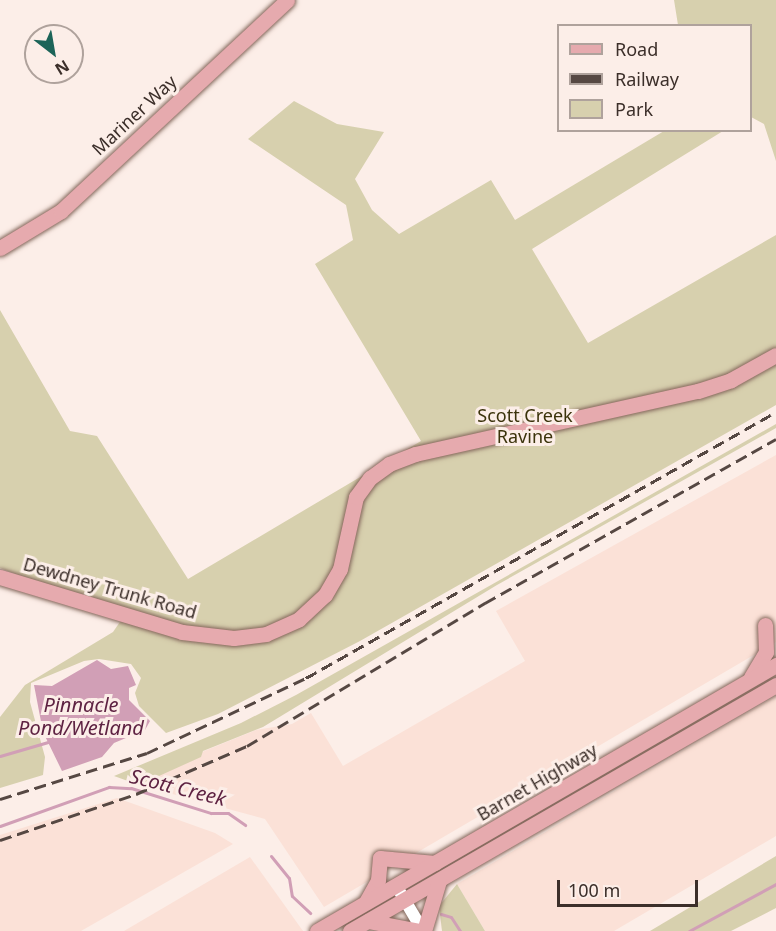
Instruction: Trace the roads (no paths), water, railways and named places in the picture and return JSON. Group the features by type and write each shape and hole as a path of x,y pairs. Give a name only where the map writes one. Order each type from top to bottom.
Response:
{"main road":[{"name":"Mariner Way","path":"0,248 60,211 287,0"},
{"name":"Dewdney Trunk Road","path":"0,577 182,632 234,638 266,634 298,619 325,595 340,569 356,497 370,478 389,464 415,454 707,389 776,355"},
{"path":"771,627 776,641"},
{"path":"748,682 766,652 771,627"},
{"name":"Barnet Highway","path":"351,931 369,921 436,863 776,665"},
{"name":"Barnet Highway","path":"317,931 365,904 439,881 776,684"},
{"path":"365,904 378,880 380,858 405,863 436,863"},
{"path":"369,921 423,931 439,881"}],"street":[{"path":"401,893 423,931"}],"water":[{"name":"Pinnacle Pond/Wetland","path":"97,660 111,669 128,666 136,685 129,688 129,700 150,721 145,730 114,743 102,757 62,771 43,732 34,685 52,686"}],"waterway":[{"path":"0,756 48,742"},
{"name":"Scott Creek","path":"0,826 109,787 131,788 211,813 228,813 245,825"},
{"name":"Scott Creek","path":"271,856 289,878 292,896 310,913"},
{"name":"Scott Creek","path":"689,931 776,884"},
{"name":"Scott Creek","path":"441,914 451,917 460,931"}],"railway":[{"path":"0,799 147,753 306,678 776,412"},
{"path":"0,840 136,794 247,746 485,603 776,439"}],"park label":[{"name":"Scott Creek Ravine","path":"525,426"}]}
